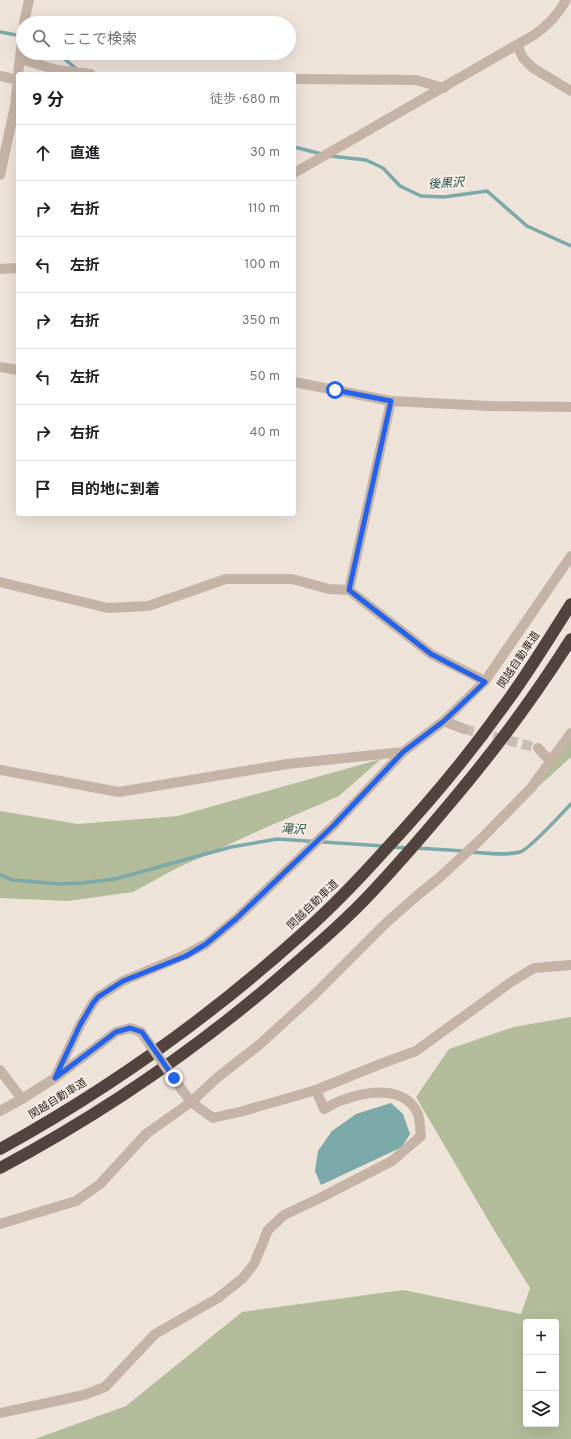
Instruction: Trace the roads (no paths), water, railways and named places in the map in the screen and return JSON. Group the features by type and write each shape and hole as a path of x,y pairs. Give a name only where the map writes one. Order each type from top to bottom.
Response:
{"highway":[{"name":"関越自動車道","path":"0,1149 64,1112 166,1044 250,980 305,932 357,881 406,828 456,769 501,710 541,652 571,604"},
{"path":"0,1168 75,1127 141,1084 261,994 318,945 372,892 422,837 472,778 515,722 557,662 571,639"}],"street":[{"path":"26,16 29,0"},
{"path":"296,172 534,35 546,27 566,0"},
{"path":"517,45 523,58 533,68 571,91"},
{"path":"18,72 20,60"},
{"path":"23,60 57,70 72,72"},
{"path":"0,76 16,79"},
{"path":"296,79 416,80 444,88"},
{"path":"0,175 16,97"},
{"path":"0,269 16,268"},
{"path":"0,367 16,370"},
{"path":"296,382 391,401 489,406 571,407"},
{"path":"349,590 391,401"},
{"path":"55,1078 80,1025 98,997 123,981 186,956 206,944 237,918 334,825 403,752 444,721 485,682 571,556"},
{"path":"0,582 108,608 148,606 226,579 292,579 329,589 349,590 431,654 485,682"},
{"path":"444,721 464,729"},
{"path":"0,1224 76,1201 100,1184 146,1134 191,1102 218,1077 260,1045 386,924 480,840 531,788 571,733"},
{"path":"538,748 550,761"},
{"path":"0,770 119,792 287,764 403,752"},
{"path":"0,1111 55,1078 116,1032 130,1028 142,1032 191,1102 213,1118 244,1111 316,1090 416,1051 511,982 534,968 571,965"},
{"path":"0,1070 22,1099"},
{"path":"0,1413 84,1395 105,1387 156,1334 218,1298 243,1278 254,1264 268,1230 284,1214 320,1198 392,1161 421,1136 418,1115 411,1104 401,1096 376,1092 343,1100 324,1109 316,1090"}],"water":[{"path":"391,1103 403,1114 410,1134 402,1147 321,1185 315,1171 318,1151 332,1131 356,1114"}],"waterway":[{"name":"後黒沢","path":"0,32 16,35"},
{"name":"後黒沢","path":"66,60 78,70"},
{"name":"後黒沢","path":"296,148 322,154"},
{"name":"後黒沢","path":"330,156 366,160 383,168 400,186 421,196 444,197 487,191 527,226 571,246"},
{"name":"滝沢","path":"470,852 501,854 520,852 538,838 571,804"},
{"name":"滝沢","path":"0,875 13,880 60,884 115,879 231,847 277,839 384,846"},
{"name":"滝沢","path":"393,847 408,848"},
{"name":"滝沢","path":"416,848 464,851"}],"tunnel":[{"path":"464,729 538,748"}]}
